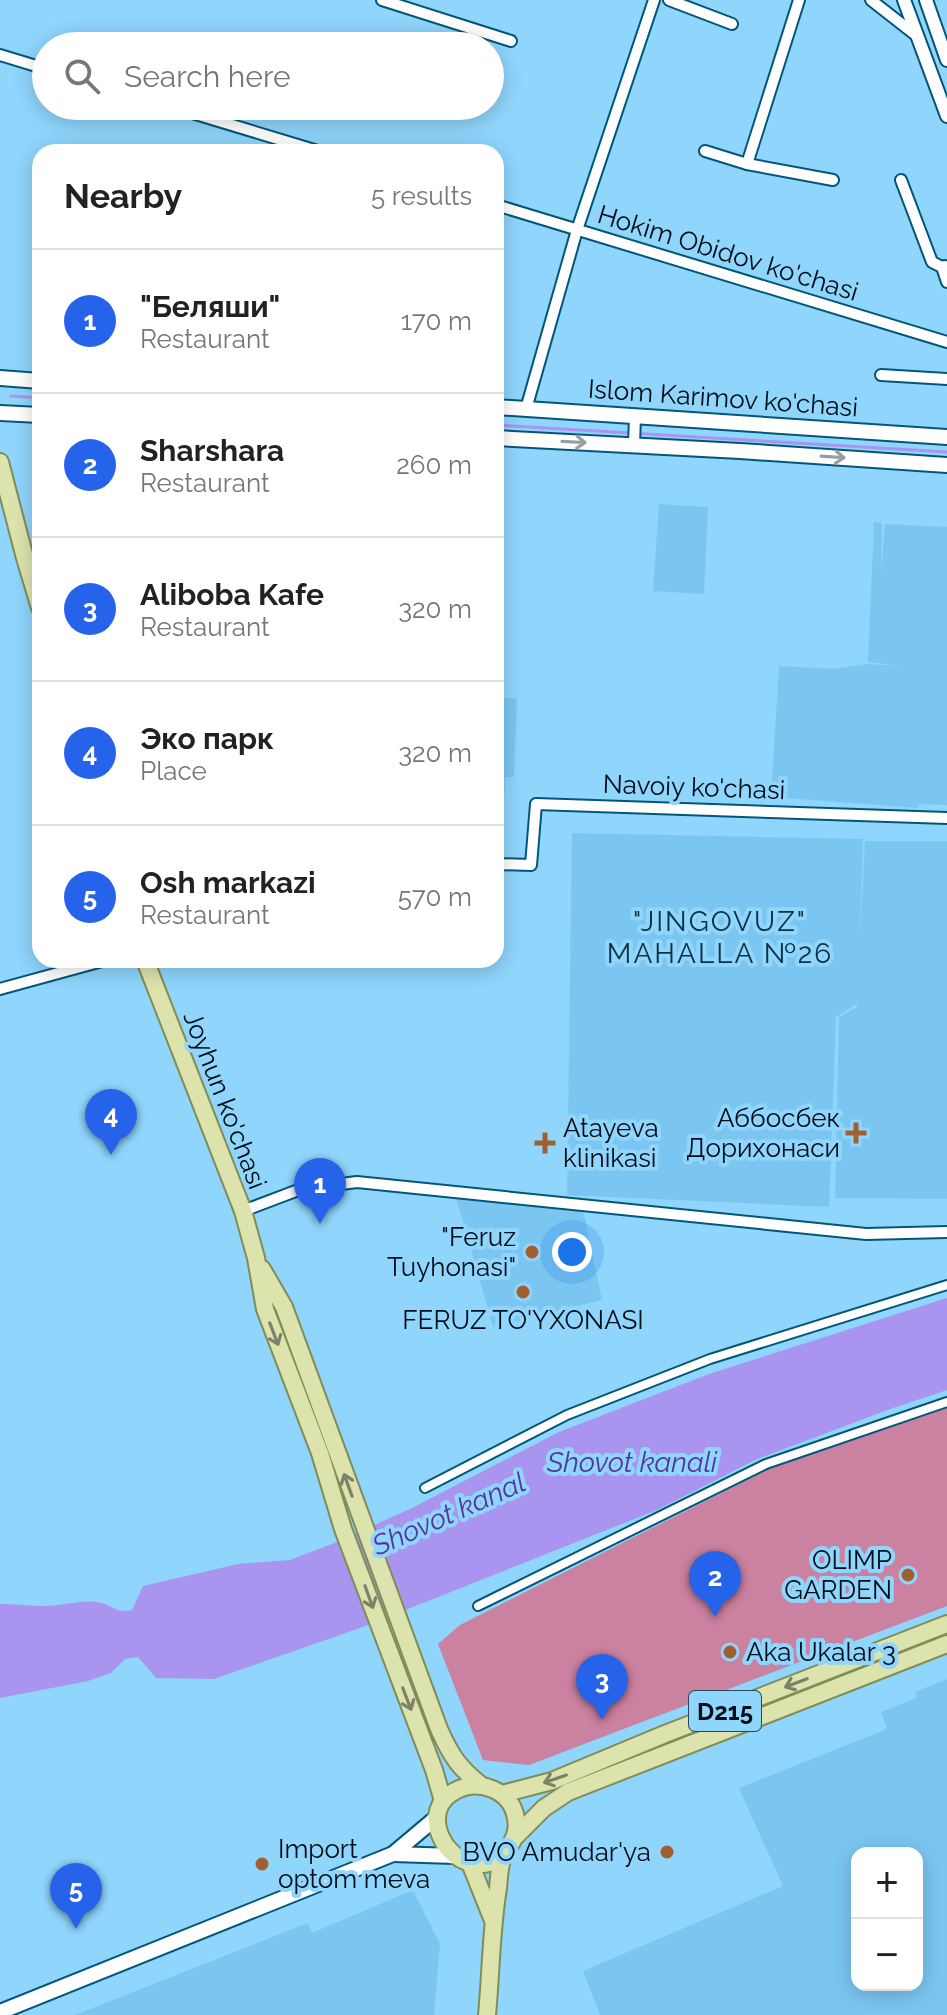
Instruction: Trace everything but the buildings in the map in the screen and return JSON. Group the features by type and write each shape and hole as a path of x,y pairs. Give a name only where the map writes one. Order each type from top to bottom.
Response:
{"main road":[{"path":"0,378 32,380"},
{"name":"Islom Karimov ko'chasi","path":"504,408 947,437"},
{"path":"0,413 32,415"},
{"name":"Islom Karimov ko'chasi","path":"504,438 947,465"},
{"path":"0,462 32,581"},
{"name":"Joyhun ko'chasi","path":"148,968 243,1211 265,1309 327,1449"},
{"path":"327,1449 363,1525 447,1749 463,1771 482,1786 502,1794 514,1811 516,1836"},
{"path":"327,1449 343,1529 443,1801"},
{"name":"D215","path":"502,1794 552,1781 947,1624"},
{"name":"D215","path":"487,2015 493,1920 502,1859 516,1836 544,1808 568,1792 947,1644"},
{"path":"665,1734 671,1751"},
{"path":"0,2012 393,1854 437,1817 450,1793 459,1788 482,1786"},
{"name":"D215","path":"437,1817 440,1840 447,1850 462,1860 493,1920"},
{"path":"393,1854 488,1864 502,1859"}],"street":[{"path":"382,0 483,32"},
{"path":"526,409 577,230 654,0"},
{"path":"669,0 732,24"},
{"path":"747,164 799,0"},
{"path":"871,0 917,36"},
{"path":"904,0 947,116"},
{"path":"926,0 947,60"},
{"path":"504,39 511,41"},
{"path":"0,55 32,65"},
{"path":"215,120 295,144"},
{"path":"705,151 747,164 833,180"},
{"path":"901,180 932,262 944,266 947,282"},
{"name":"Hokim Obidov ko'chasi","path":"504,207 947,342"},
{"path":"881,375 947,379"},
{"path":"634,445 635,416"},
{"name":"Navoiy ko'chasi","path":"504,864 531,865 536,804 947,818"},
{"path":"0,989 77,968"},
{"path":"243,1211 301,1189 357,1182 866,1234 947,1232"},
{"path":"425,1488 567,1415 673,1373 947,1285"},
{"path":"478,1606 766,1464 947,1402"}],"shaded area":[{"path":"659,504 708,507 704,594 653,591"},
{"path":"874,522 882,523 881,572 885,524 947,527 947,805 919,804 918,808 771,797 779,666 833,669 867,664 900,666 868,662"},
{"path":"504,698 517,698 514,777 505,777 504,802"},
{"path":"572,833 863,839 860,937 865,841 947,841 947,1199 835,1198 839,1017 857,1007 857,1004 836,1017 829,1207 567,1195"},
{"name":"\"Feruz Tuyhonasi\"","path":"454,1190 582,1205 602,1300 493,1327"},
{"path":"947,1408 947,1606 529,1765 483,1760 438,1644 460,1625 769,1469"},
{"path":"947,1679 947,2015 600,2015 583,1971 783,1886 739,1788 887,1729 881,1712 916,1698 915,1692"},
{"path":"413,1890 440,1944 434,2015 75,2015 308,1923 312,1933"}],"water":[{"name":"Shovot kanali","path":"947,1298 947,1390 757,1459 657,1510 360,1628 214,1679 156,1678 138,1657 125,1659 111,1673 88,1681 0,1698 0,1604 45,1606 90,1602 121,1611 132,1610 143,1586 238,1564 290,1560 410,1509 559,1432 709,1374"}],"waterway":[{"path":"11,396 32,397"},
{"path":"504,425 947,452"}],"place":[{"name":"Аббосбек Дорихонаси","path":"856,1133"},
{"name":"Atayeva klinikasi","path":"545,1143"},
{"name":"Эко парк","path":"111,1155"},
{"name":"\"Беляши\"","path":"320,1224"},
{"name":"\"Feruz Tuyhonasi\"","path":"532,1252"},
{"name":"FERUZ TO'YXONASI","path":"523,1292"},
{"name":"OLIMP GARDEN","path":"908,1575"},
{"name":"Sharshara","path":"715,1617"},
{"name":"Aka Ukalar 3","path":"730,1652"},
{"name":"Aliboba Kafe","path":"602,1720"},
{"name":"BVO Amudar'ya","path":"667,1852"},
{"name":"Import optom meva","path":"262,1864"},
{"name":"Osh markazi","path":"76,1929"}],"district":[{"name":"\"JINGOVUZ\" MAHALLA №26","path":"720,937"}],"water label":[{"name":"Shovot kanal","path":"449,1514"}]}
